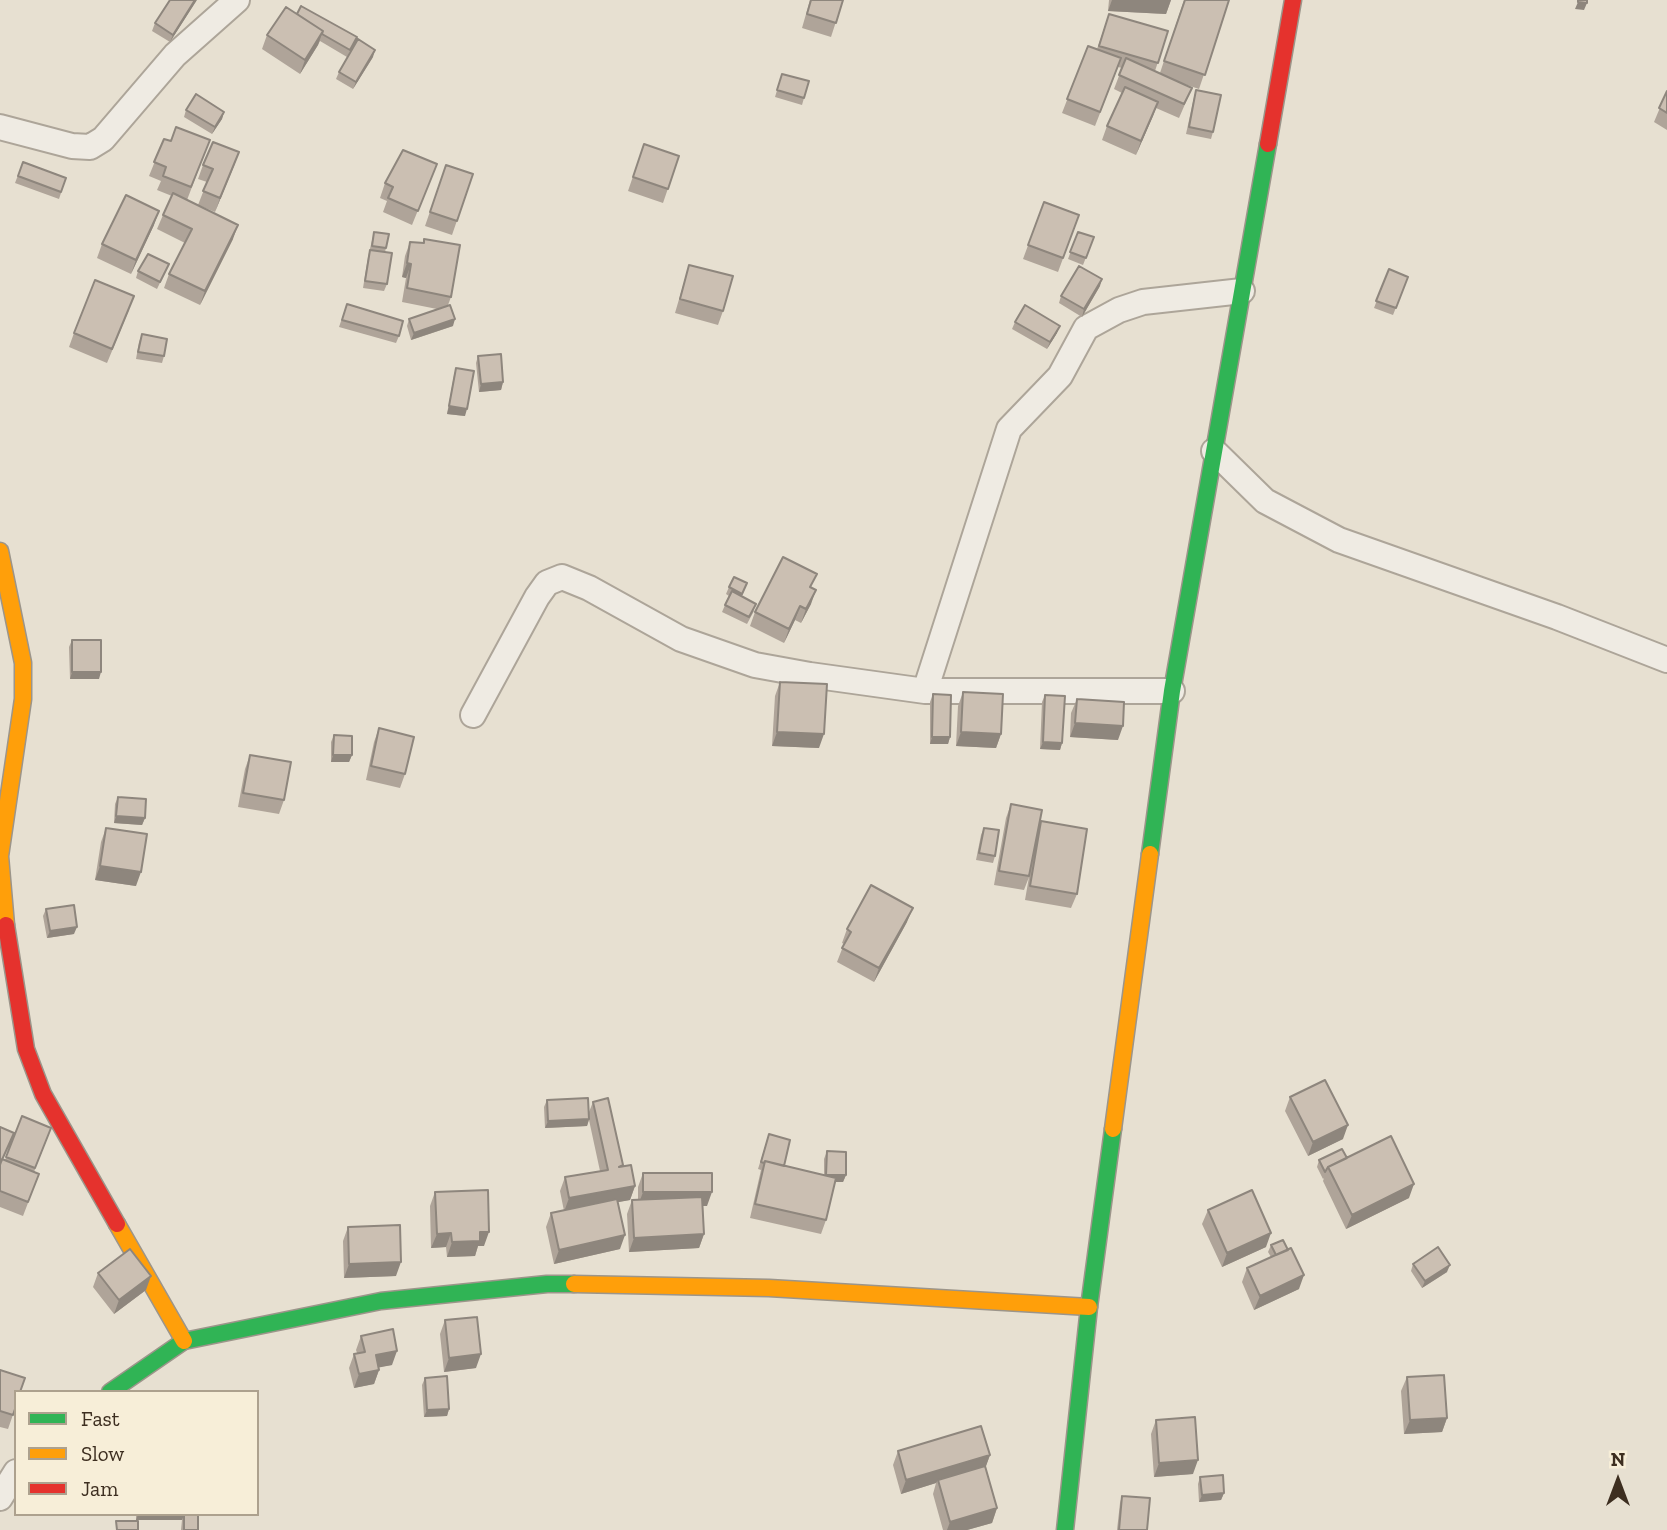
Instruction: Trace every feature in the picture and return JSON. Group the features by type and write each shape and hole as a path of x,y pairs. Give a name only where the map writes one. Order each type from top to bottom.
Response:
{"street":[{"path":"0,127 72,146 90,147 103,139 175,55 237,0"},
{"path":"1065,1530 1089,1307 1172,691 1293,0"},
{"path":"925,691 1009,429 1060,376 1086,328 1119,310 1143,302 1242,292"},
{"path":"1214,451 1265,501 1339,540 1557,617 1667,660"},
{"path":"0,551 23,663 23,699 0,856 8,947 26,1049 43,1094 184,1341"},
{"path":"473,715 537,597 547,583 562,578 589,588 681,639 755,665 925,691 1172,691"},
{"path":"113,1390 184,1341 381,1301 547,1284 769,1288 933,1300 1089,1307"},
{"path":"0,1498 14,1475"}],"building":[{"path":"170,0 195,0 173,35 155,23"},
{"path":"811,0 843,0 836,23 807,14"},
{"path":"1185,0 1229,0 1205,75 1164,61"},
{"path":"301,6 357,37 350,50 322,34 323,31 297,14"},
{"path":"286,7 323,31 305,60 267,35"},
{"path":"1109,14 1168,31 1158,63 1099,46"},
{"path":"358,39 375,50 356,82 339,72"},
{"path":"1088,46 1121,58 1100,112 1067,99"},
{"path":"1126,58 1192,88 1184,104 1119,75"},
{"path":"782,74 809,81 804,98 777,90"},
{"path":"1125,87 1158,102 1141,141 1107,126"},
{"path":"1196,90 1221,95 1213,132 1189,127"},
{"path":"1667,91 1667,113 1659,108"},
{"path":"196,94 224,112 215,127 186,110"},
{"path":"176,127 210,140 191,187 163,176 166,167 154,162 164,139 171,141"},
{"path":"213,142 239,152 220,198 203,191 213,169 203,165"},
{"path":"644,144 679,156 668,189 633,177"},
{"path":"403,150 437,164 418,211 388,198 393,187 385,183"},
{"path":"23,162 66,178 61,192 18,176"},
{"path":"446,165 473,174 457,221 430,212"},
{"path":"173,193 238,225 205,291 169,274 192,229 163,215"},
{"path":"126,195 159,211 136,260 102,244"},
{"path":"1044,202 1079,215 1063,258 1028,245"},
{"path":"374,232 389,234 386,248 372,246"},
{"path":"1078,232 1094,237 1086,258 1070,252"},
{"path":"424,239 460,245 451,297 407,288 411,264 407,263 410,242 424,243"},
{"path":"370,250 392,253 387,284 365,281"},
{"path":"148,254 169,264 160,282 138,271"},
{"path":"689,265 733,276 723,311 680,299"},
{"path":"1079,266 1102,279 1084,309 1061,296"},
{"path":"1389,269 1408,277 1396,308 1376,301"},
{"path":"95,280 134,296 112,349 74,333"},
{"path":"347,304 403,321 399,336 342,320"},
{"path":"450,305 455,319 414,333 409,319"},
{"path":"1025,305 1060,326 1050,342 1015,322"},
{"path":"142,334 167,339 164,356 138,352"},
{"path":"501,354 503,382 481,384 478,356"},
{"path":"456,368 474,371 467,409 449,406"},
{"path":"783,557 817,574 810,587 816,590 806,609 800,606 789,629 755,612"},
{"path":"734,577 747,583 742,594 729,587"},
{"path":"732,591 756,604 749,617 725,605"},
{"path":"72,640 101,640 101,672 72,672"},
{"path":"780,682 827,684 824,734 777,732"},
{"path":"963,692 1003,694 1001,734 961,732"},
{"path":"933,694 951,695 950,737 932,737"},
{"path":"1045,695 1065,696 1062,743 1043,742"},
{"path":"1077,699 1124,702 1123,726 1075,723"},
{"path":"379,728 414,737 405,774 371,766"},
{"path":"334,735 352,736 352,755 333,755"},
{"path":"250,755 291,762 284,800 243,793"},
{"path":"118,797 146,799 145,818 116,816"},
{"path":"1011,804 1042,810 1029,876 999,871"},
{"path":"1041,821 1087,829 1077,894 1030,886"},
{"path":"106,828 147,834 141,872 100,866"},
{"path":"984,828 999,830 995,856 979,853"},
{"path":"871,885 913,908 879,968 842,948 851,932 847,929"},
{"path":"74,905 77,927 50,931 46,909"},
{"path":"1325,1080 1348,1125 1313,1142 1290,1097"},
{"path":"588,1098 589,1119 548,1121 547,1100"},
{"path":"608,1098 623,1165 619,1167 631,1165 635,1186 569,1198 565,1177 608,1170 593,1102"},
{"path":"22,1116 51,1128 35,1168 6,1157"},
{"path":"0,1127 14,1133 1,1162 0,1162"},
{"path":"769,1134 790,1140 784,1166 761,1162"},
{"path":"1391,1136 1414,1184 1352,1215 1328,1167"},
{"path":"1342,1149 1347,1158 1328,1167 1325,1172 1319,1160"},
{"path":"827,1151 846,1152 846,1175 826,1175"},
{"path":"2,1159 39,1174 28,1202 0,1191"},
{"path":"765,1161 836,1178 826,1220 755,1204"},
{"path":"643,1173 712,1173 712,1192 643,1192"},
{"path":"488,1190 489,1232 480,1232 480,1241 452,1242 451,1233 437,1234 435,1192"},
{"path":"1252,1190 1271,1233 1227,1253 1208,1210"},
{"path":"702,1197 704,1234 634,1238 632,1200"},
{"path":"617,1199 625,1235 559,1250 551,1213"},
{"path":"400,1225 401,1262 349,1264 348,1227"},
{"path":"1283,1240 1288,1250 1276,1255 1271,1245"},
{"path":"1438,1247 1450,1265 1425,1281 1413,1264"},
{"path":"1291,1248 1304,1275 1260,1296 1247,1268"},
{"path":"130,1249 151,1276 119,1300 98,1273"},
{"path":"477,1317 481,1354 449,1358 445,1320"},
{"path":"393,1329 397,1351 376,1355 379,1370 359,1374 354,1354 365,1352 361,1336"},
{"path":"0,1370 25,1378 21,1390 14,1390 13,1415 0,1411"},
{"path":"1444,1375 1447,1418 1410,1420 1407,1377"},
{"path":"447,1376 449,1409 427,1410 425,1378"},
{"path":"1195,1417 1198,1460 1159,1463 1156,1420"},
{"path":"981,1426 990,1455 906,1480 898,1451"},
{"path":"985,1466 997,1508 950,1522 938,1480"},
{"path":"1223,1475 1224,1493 1202,1495 1200,1477"},
{"path":"1122,1496 1150,1498 1147,1530 1119,1530"},
{"path":"184,1516 198,1516 198,1530 184,1530"},
{"path":"116,1521 138,1521 138,1530 117,1530"}],"traffic: fast":[{"path":"1150,854 1172,691 1268,144"},
{"path":"1065,1530 1089,1307 1113,1129"},
{"path":"113,1390 184,1341 381,1301 547,1284 574,1284"}],"traffic: slow":[{"path":"0,551 23,663 23,699 0,856 6,925"},
{"path":"1113,1129 1150,854"},
{"path":"117,1224 184,1341"},
{"path":"574,1284 769,1288 1089,1307"}],"traffic: jam":[{"path":"1268,144 1293,0"},
{"path":"6,925 26,1049 43,1094 117,1224"}]}
